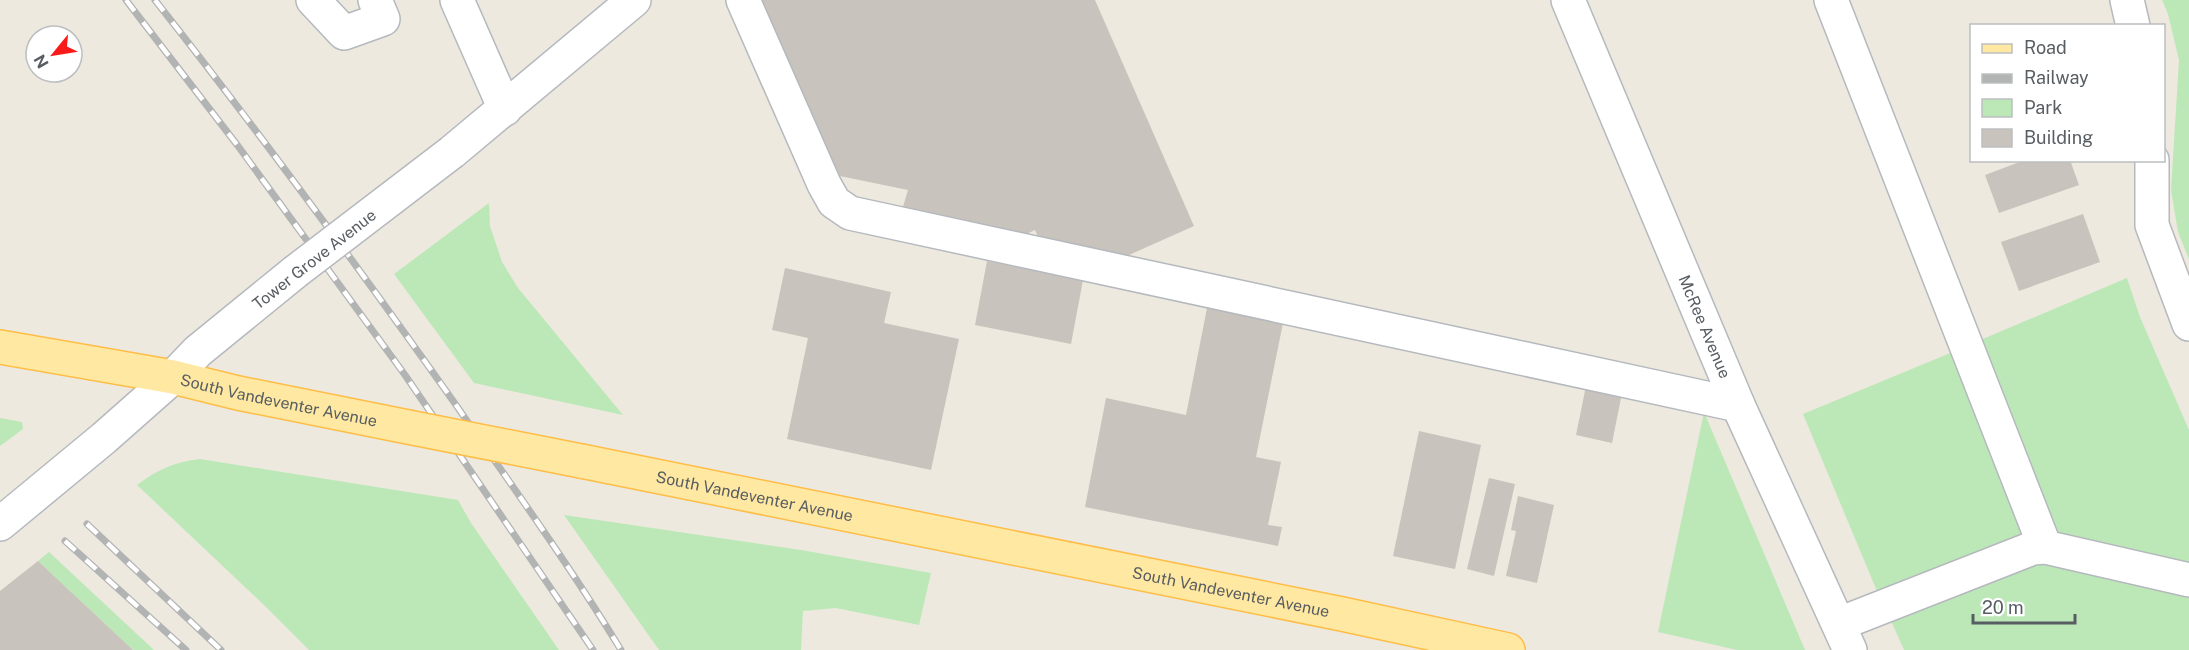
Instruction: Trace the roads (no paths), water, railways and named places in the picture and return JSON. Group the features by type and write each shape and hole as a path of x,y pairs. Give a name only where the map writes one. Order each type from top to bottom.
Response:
{"main road":[{"name":"South Vandeventer Avenue","path":"0,347 173,377 238,393 408,428 693,483 1342,614 1508,650"}],"street":[{"path":"314,0 344,33 383,19 375,0"},
{"path":"457,0 505,109"},
{"name":"Tower Grove Avenue","path":"0,524 173,377 198,351 295,272 452,152 634,0"},
{"path":"743,0 824,184 834,202 850,213 1738,405"},
{"name":"McRee Avenue","path":"1568,0 1738,405 1845,637"},
{"path":"1831,0 2045,547"},
{"path":"2127,0 2133,24"},
{"path":"2152,162 2152,225 2189,324"},
{"path":"1845,637 2033,548 2045,547 2189,579"}],"railway":[{"path":"126,0 238,146 405,375 593,650"},
{"path":"155,0 346,251 540,526 621,650"},
{"path":"87,524 221,650"},
{"path":"65,541 186,650"}]}
